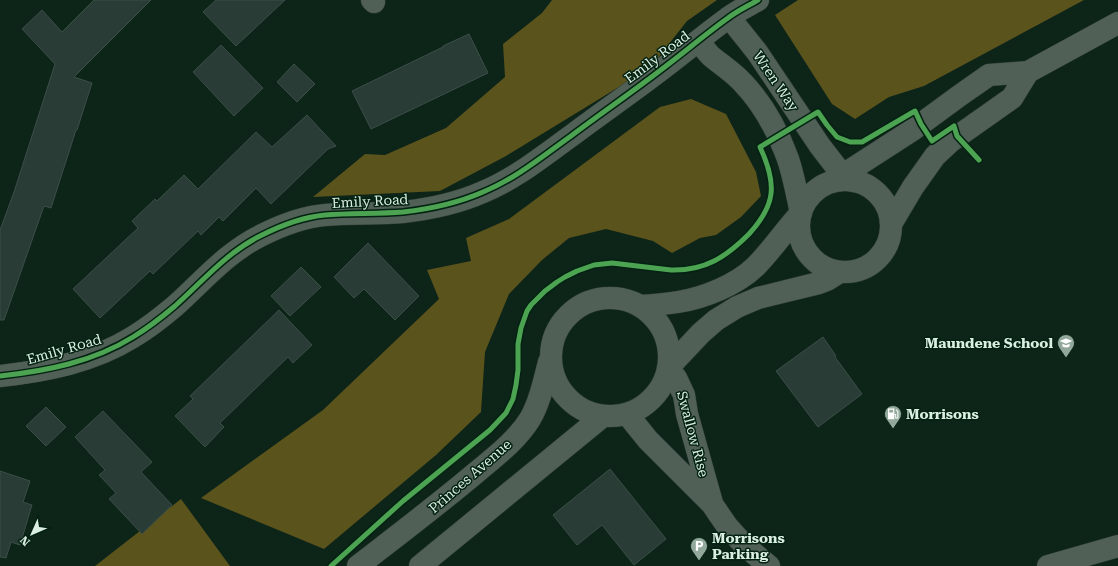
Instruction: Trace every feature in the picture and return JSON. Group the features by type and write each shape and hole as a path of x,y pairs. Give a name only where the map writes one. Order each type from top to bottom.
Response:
{"street":[{"name":"Emily Road","path":"0,376 56,367 81,360 124,342 144,330 174,306 239,248 265,234 299,220 324,215 403,212 425,209 455,202 496,186 532,164 699,41 729,17 758,0"},
{"name":"Wren Way","path":"729,17 756,52 820,146 837,168 843,179"},
{"name":"Princes Avenue","path":"641,306 692,299 707,294 747,274 756,266 801,213 808,199 818,189 843,179 989,76 1028,72 1118,23"},
{"name":"Wren Way","path":"699,41 711,56 730,70 742,82 764,111 778,136 787,158 794,180 801,213"},
{"name":"Princes Avenue","path":"891,224 913,187 935,156 951,141 1012,98 1028,72"},
{"name":"Princes Avenue","path":"801,213 800,231 804,248 823,266 840,272 850,272 869,265 877,260 888,243 891,233 889,214 885,204 872,189 862,184 843,179"},
{"name":"Princes Avenue","path":"668,368 701,333 716,320 737,307 758,298 819,283 840,272"},
{"name":"Princes Avenue","path":"358,566 448,496 500,452 525,427 533,414 541,392 554,336 562,321 574,309 590,300 607,297 624,299 641,306 654,318 664,333 669,350 668,368 663,383 654,397 642,407 627,414 614,416 603,416 585,411 570,401 559,388 549,362"},
{"name":"Swallow Rise","path":"668,368 676,378 684,395 687,414 712,504"},
{"name":"Swallow Rise","path":"627,414 648,440 712,504 727,526 744,546 769,566"},
{"path":"420,566 603,416"},
{"path":"1048,566 1118,546"}],"shaded area":[{"path":"552,0 717,0 687,21 650,68 506,156 440,191 313,197 365,154 385,155 446,128 505,77 503,44 542,13"},
{"path":"798,0 1084,0 924,86 889,97 855,119 832,104 775,15"},
{"path":"691,99 726,114 756,172 761,196 741,217 716,235 700,238 672,253 653,241 606,229 569,238 542,260 509,294 485,352 481,412 436,455 324,549 201,498 323,410 439,299 427,270 471,261 466,238 509,219 660,107"},
{"path":"181,499 230,566 95,566"}],"building":[{"path":"94,0 151,0 74,77 92,83 51,208 44,206 4,320 0,320 0,230 14,192 55,64 22,29 42,10 62,32"},
{"path":"216,0 285,0 236,46 203,12"},
{"path":"469,34 488,73 371,129 352,91"},
{"path":"221,45 263,88 234,116 193,72"},
{"path":"294,64 315,84 297,102 277,82"},
{"path":"307,115 336,146 328,149 271,204 256,188 223,221 219,217 201,235 198,231 153,274 150,271 100,318 73,289 138,228 132,221 155,199 157,201 184,175 198,189 256,132 272,147"},
{"path":"368,243 419,296 395,320 364,289 354,298 334,277"},
{"path":"301,267 321,287 290,316 271,296"},
{"path":"279,310 312,345 293,363 288,357 220,423 224,427 205,447 175,416 193,399 190,396"},
{"path":"823,337 836,356 835,357 862,394 818,427 776,371"},
{"path":"46,407 66,427 46,446 26,426"},
{"path":"103,411 152,462 141,472 172,505 142,534 109,499 116,493 99,475 105,470 75,437"},
{"path":"610,469 666,539 634,565 602,525 577,545 553,515"},
{"path":"0,471 30,481 23,502 32,505 20,545 11,542 6,558 0,557"}],"cycle path":[{"path":"0,376 69,364 118,346 144,330 165,314 216,267 249,242 285,225 325,215 393,213 423,209 464,199 495,187 518,174 539,159 654,75 731,15 758,0"},
{"path":"331,566 403,501 490,430 506,413 513,399 516,385 518,370 518,344 521,328 527,311 545,291 565,277 594,265 612,263 671,270 683,270 705,265 723,256 749,234 763,216 771,194 769,170 760,147 818,112 837,137 850,142 862,142 915,111 932,141 954,126 957,136 979,160"}],"place":[{"name":"Maundene School","path":"1066,358"},
{"name":"Morrisons","path":"893,429"},
{"name":"Morrisons Parking","path":"699,561"}]}
